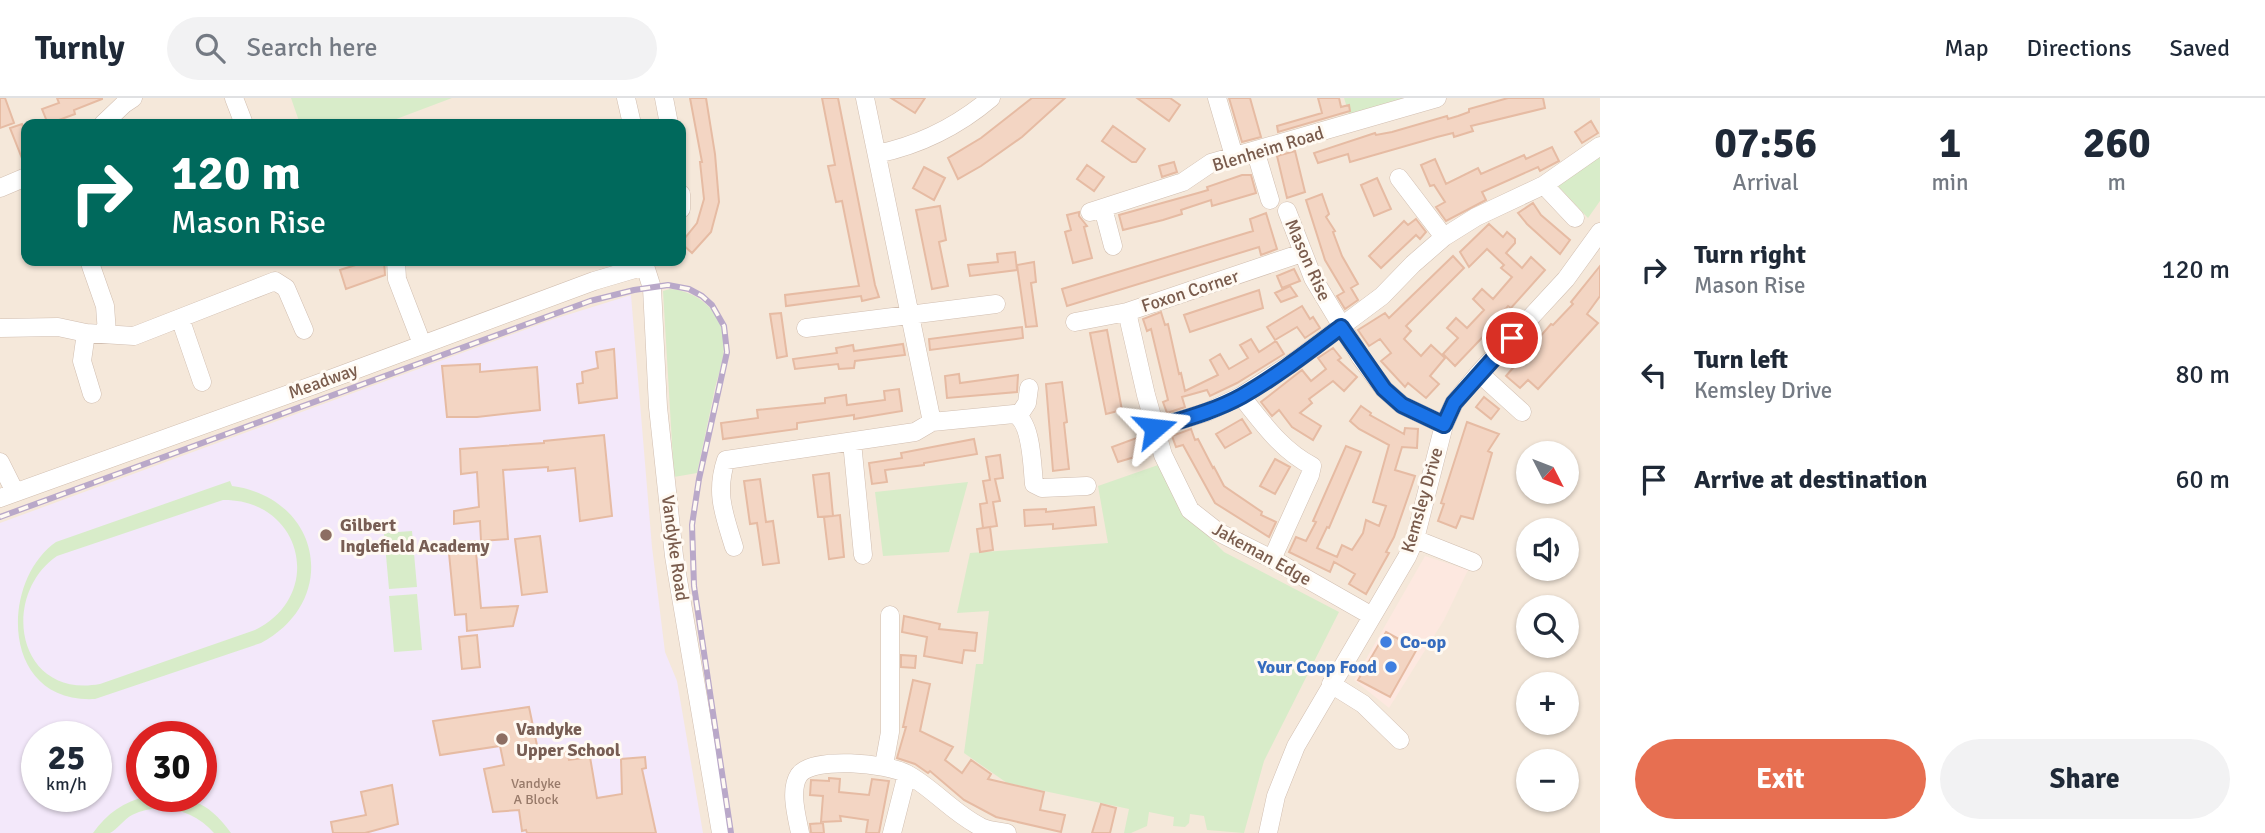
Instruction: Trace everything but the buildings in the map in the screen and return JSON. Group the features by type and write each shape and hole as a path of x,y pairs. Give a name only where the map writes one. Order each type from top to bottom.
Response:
{"street":[{"path":"108,119 133,98"},
{"path":"234,98 242,119"},
{"path":"626,98 631,119"},
{"path":"664,98 667,119"},
{"path":"865,98 932,422"},
{"path":"877,154 900,149 937,135 976,111 991,98"},
{"path":"1217,98 1234,156"},
{"name":"Blenheim Road","path":"1113,246 1096,210 1183,182 1211,163 1437,98"},
{"path":"1155,428 1207,412 1241,396 1295,361 1382,296 1444,237 1476,217 1544,185 1600,146"},
{"path":"1255,150 1270,200"},
{"path":"1399,178 1444,237"},
{"path":"0,188 21,179"},
{"path":"1544,185 1574,218"},
{"name":"Mason Rise","path":"1287,211 1313,278 1341,327 1384,389 1402,405 1444,425"},
{"name":"Kemsley Drive","path":"1268,833 1276,796 1296,746 1415,539 1444,425 1454,403 1566,279 1600,232"},
{"name":"Foxon Corner","path":"1075,322 1127,312 1302,253"},
{"path":"91,266 106,306 107,334"},
{"path":"396,266 397,279 422,344"},
{"name":"Meadway","path":"7,495 637,266"},
{"name":"Vandyke Road","path":"647,266 652,288 658,407 674,555 721,833"},
{"path":"0,328 58,327 86,333 134,336 275,281 286,288 304,330"},
{"path":"806,328 996,304"},
{"name":"Jakeman Edge","path":"1127,312 1163,455 1190,510 1218,532 1272,559 1372,616"},
{"path":"180,318 202,382"},
{"path":"86,333 82,361 92,394"},
{"path":"1479,373 1522,412"},
{"path":"1019,415 1027,403 1029,388"},
{"path":"1241,396 1278,443 1293,456 1312,466 1272,559"},
{"path":"734,547 720,505 721,476 726,460 915,432 932,422 1019,415 1027,426 1034,484 1042,488 1087,486"},
{"path":"852,442 863,555"},
{"path":"0,461 7,495"},
{"path":"1415,539 1473,562"},
{"path":"884,765 890,732 890,615"},
{"path":"1332,684 1363,704 1400,740"},
{"path":"800,833 794,787 799,775 808,767 845,764 884,765 907,774 981,828 1007,833"},
{"path":"892,833 907,774"}],"shaded area":[{"path":"0,98 1600,98 1600,833 0,833"},
{"name":"Gilbert Inglefield Academy","path":"631,295 652,547 665,652 677,681 703,833 0,833 0,523 554,319"},
{"path":"1425,556 1468,570 1444,620 1389,708 1354,680"}],"green space":[{"path":"291,98 452,98 396,119 298,119"},
{"path":"1344,98 1404,98 1349,114"},
{"path":"1600,155 1600,201 1588,218 1558,186"},
{"path":"670,289 690,294 706,304 719,320 724,340 723,358 697,473 674,477 663,291"},
{"path":"1161,464 1184,512 1224,552 1339,612 1264,761 1244,833 1207,830 1204,816 1190,814 1189,823 1185,827 1173,826 1174,817 1149,812 1147,826 1124,833 1129,809 1007,783 964,753 976,664 983,664 989,611 957,613 970,553 1108,543 1098,486"},
{"path":"230,481 232,486 262,494 285,510 301,530 310,553 310,578 303,602 286,624 261,643 95,699 64,695 41,682 26,662 19,637 19,610 25,584 38,560 56,542","holes":["223,500 250,504 271,515 287,531 295,551 297,573 291,595 277,614 255,630 100,684 72,684 50,676 34,660 26,640 23,618 28,595 39,573 57,556"]},
{"path":"968,482 949,552 883,556 875,492"},
{"path":"412,531 417,587 389,589 384,533"},
{"path":"417,594 422,650 394,652 389,596"},
{"path":"126,804 126,812 140,812 126,819 110,833 93,833 104,820"},
{"path":"182,812 212,812 231,833 214,833"}],"railway":[{"path":"0,517 590,301 668,285 689,289 712,305 724,326 727,352 699,479 692,525 694,586 731,833"}],"place":[{"name":"Gilbert Inglefield Academy","path":"326,535"},
{"name":"Co-op","path":"1386,642"},
{"name":"Your Coop Food","path":"1391,667"},
{"name":"Vandyke Upper School","path":"502,739"}],"route":[{"path":"1155,428 1207,412 1241,396 1341,327 1384,389 1402,405 1444,425 1454,403 1512,338"}]}
